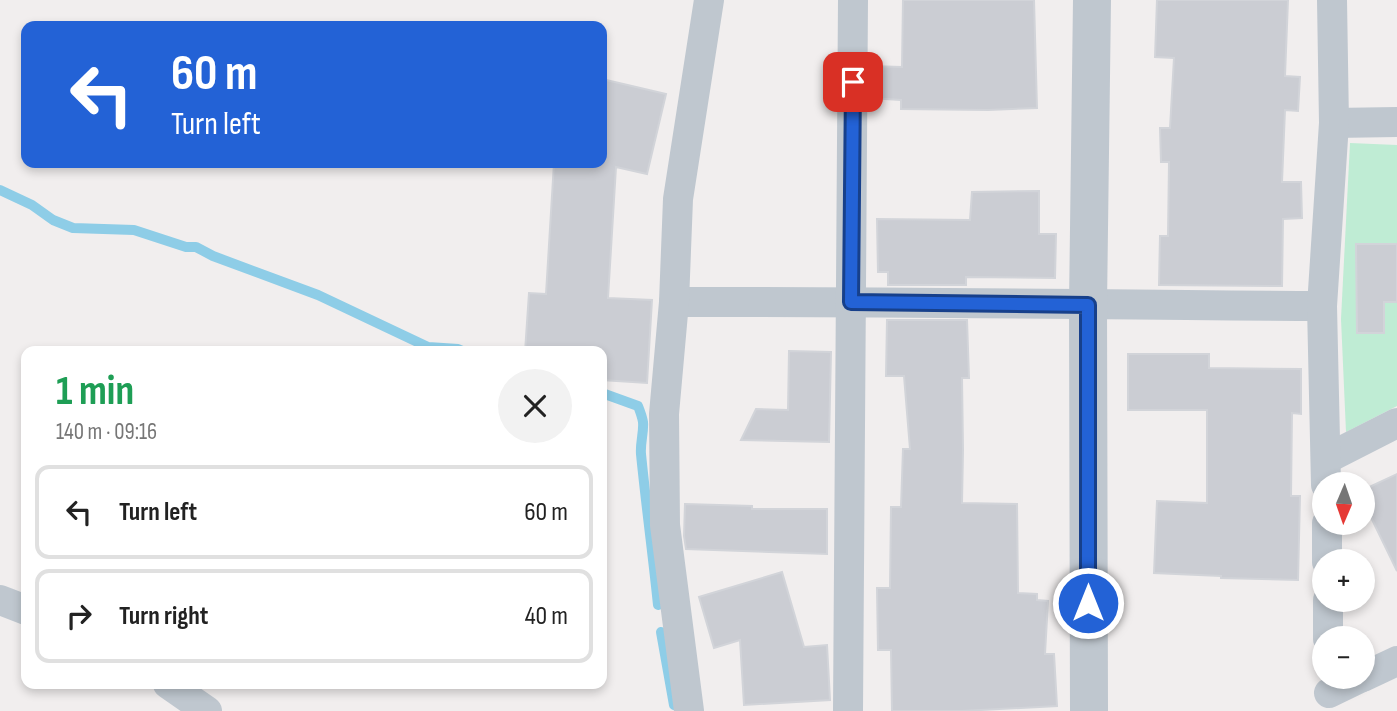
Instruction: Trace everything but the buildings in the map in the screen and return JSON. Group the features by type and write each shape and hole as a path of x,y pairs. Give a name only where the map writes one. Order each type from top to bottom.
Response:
{"street":[{"path":"689,711 665,525 664,414 674,302 678,199 709,0"},
{"path":"848,711 853,0"},
{"path":"1088,711 1088,305 1092,0"},
{"path":"1326,472 1322,306 1334,123 1332,0"},
{"path":"1334,123 1397,122"},
{"path":"674,302 1322,306"},
{"path":"1326,472 1397,423"},
{"path":"0,600 21,608"},
{"path":"1375,671 1397,661"},
{"path":"175,689 207,711"}],"green space":[{"path":"1350,143 1397,145 1397,406 1346,432 1341,319"}],"waterway":[{"path":"0,190 32,205 53,220 73,228 134,230 186,247 196,247 213,256 318,295 426,346"},
{"path":"607,395 638,406 642,418 641,454 658,605"},
{"path":"661,632 674,705"}],"route":[{"path":"853,82 851,302 1088,305 1088,603"}]}
